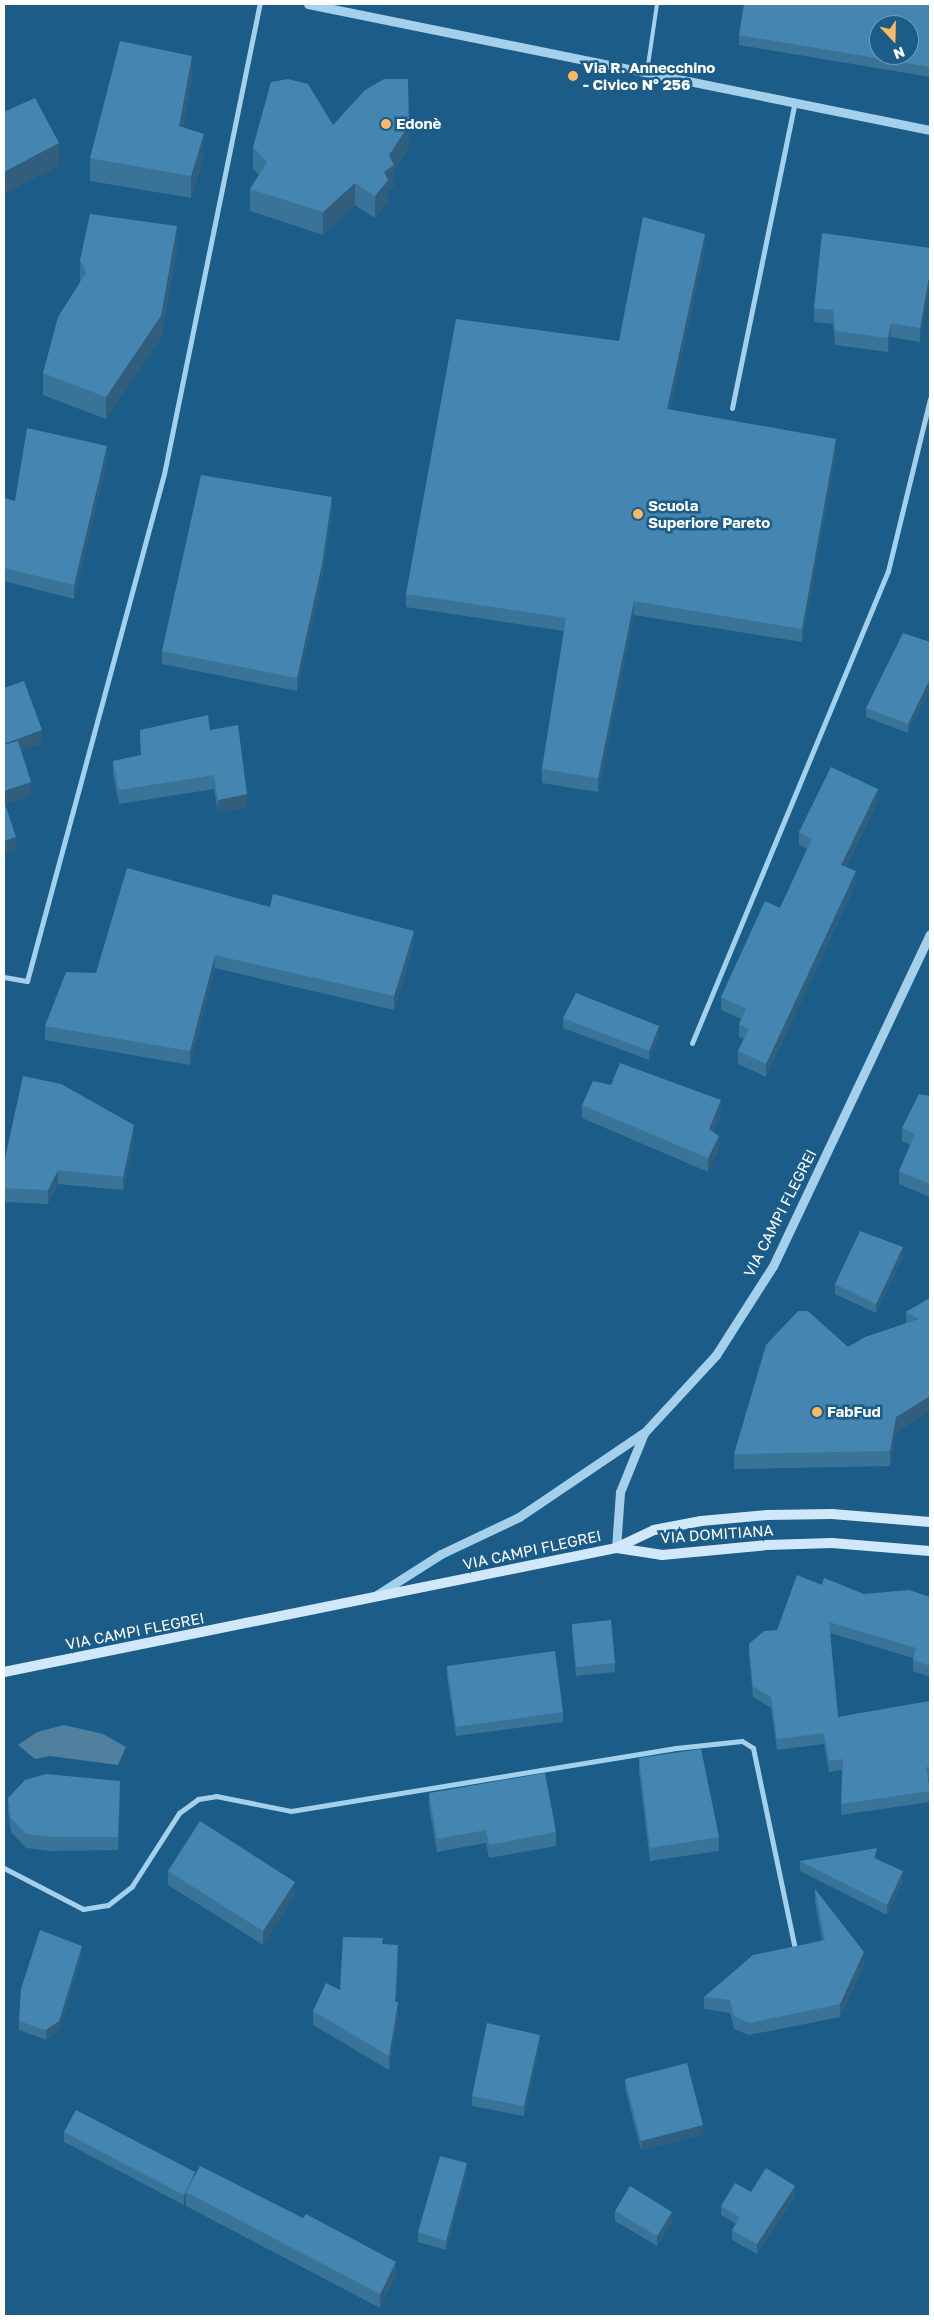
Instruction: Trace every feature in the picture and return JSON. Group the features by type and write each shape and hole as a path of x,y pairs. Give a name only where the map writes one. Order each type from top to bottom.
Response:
{"main road":[{"name":"VIA DOMITIANA","path":"616,1548 654,1530 767,1515 867,1515 930,1522"},
{"name":"VIA DOMITIANA","path":"616,1548 662,1554 766,1545 832,1543 930,1551"},
{"name":"VIA CAMPI FLEGREI","path":"4,1672 369,1600 616,1548"}],"street":[{"path":"4,978 27,981 164,474 260,4"},
{"path":"308,4 930,130"},
{"path":"732,408 795,102"},
{"path":"692,1043 888,571 930,399"},
{"name":"VIA CAMPI FLEGREI","path":"616,1548 620,1492 644,1433 716,1355 773,1266 930,934"},
{"path":"369,1600 441,1554 519,1516 644,1433"},
{"path":"4,1868 83,1909 108,1905 132,1886 179,1813 198,1799 216,1796 291,1811 695,1745 742,1741 753,1748 794,1945"}],"lane":[{"path":"646,72 657,4"}],"water":[{"path":"64,1725 103,1734 126,1747 118,1765 50,1756 35,1759 18,1745 37,1732"}],"building":[{"path":"744,4 930,4 930,67 918,65 919,15 869,15 869,57 739,35"},
{"path":"120,41 192,56 179,126 204,134 191,176 90,158"},
{"path":"288,79 308,84 333,125 365,90 384,79 408,79 409,125 389,155 394,165 384,172 388,180 375,196 355,183 323,212 250,189 267,162 253,147 271,82"},
{"path":"35,98 59,143 4,172 4,112"},
{"path":"90,214 177,226 161,316 106,397 43,373 58,317 86,273 80,260"},
{"path":"643,217 705,234 667,409 836,439 802,629 634,601 598,778 542,769 566,618 406,594 456,319 619,341"},
{"path":"822,233 930,248 930,272 920,328 891,323 888,338 835,331 833,310 814,308"},
{"path":"27,428 107,446 74,585 4,568 4,498 15,501"},
{"path":"201,475 332,497 322,564 297,678 162,651"},
{"path":"903,633 930,642 930,679 908,724 866,708"},
{"path":"24,681 42,730 4,744 4,688"},
{"path":"208,715 210,730 238,725 247,794 218,800 214,775 119,790 113,761 141,755 140,730"},
{"path":"18,741 31,782 4,791 4,745"},
{"path":"831,767 878,789 841,865 856,871 766,1064 738,1051 749,1029 739,1024 746,1009 721,997 765,901 780,908 812,839 799,832"},
{"path":"4,801 16,837 4,841"},
{"path":"127,868 270,907 273,894 414,931 394,996 215,955 190,1051 45,1026 66,972 96,973"},
{"path":"576,993 659,1026 649,1051 563,1018"},
{"path":"620,1063 721,1100 709,1129 719,1136 708,1158 582,1105 593,1081 611,1085"},
{"path":"23,1076 61,1084 134,1125 123,1177 58,1170 48,1190 4,1188 4,1163"},
{"path":"919,1094 930,1096 930,1184 899,1171 915,1134 902,1128"},
{"path":"860,1231 903,1247 876,1304 835,1284"},
{"path":"930,1298 930,1396 896,1417 890,1451 734,1454 766,1345 798,1311 808,1311 848,1347 865,1337 919,1319 906,1312"},
{"path":"797,1575 822,1585 824,1578 864,1594 909,1590 930,1597 930,1666 913,1660 916,1648 829,1622 838,1717 930,1701 930,1767 926,1767 930,1791 841,1804 843,1759 829,1761 824,1733 777,1739 771,1697 753,1686 749,1644 764,1631 777,1630"},
{"path":"611,1620 615,1663 576,1667 572,1624"},
{"path":"555,1651 563,1712 456,1727 447,1666"},
{"path":"701,1749 719,1837 650,1848 639,1758"},
{"path":"545,1773 556,1832 489,1845 486,1830 437,1839 429,1793"},
{"path":"46,1774 120,1781 118,1837 50,1837 26,1834 11,1818 8,1798 25,1780"},
{"path":"200,1821 295,1882 263,1931 168,1871"},
{"path":"877,1848 874,1858 903,1871 887,1905 800,1861"},
{"path":"815,1889 864,1952 840,2004 749,2023 734,2016 730,2000 704,1997 753,1955 825,1940"},
{"path":"40,1930 82,1946 59,2021 46,2030 19,2021 21,1989"},
{"path":"343,1937 383,1938 382,1944 398,1945 395,2002 398,2002 389,2056 313,2011 326,1983 340,1990"},
{"path":"487,2023 540,2035 524,2106 472,2096"},
{"path":"687,2063 703,2125 641,2141 625,2079"},
{"path":"76,2110 195,2172 184,2195 64,2132"},
{"path":"440,2156 467,2163 446,2241 418,2232"},
{"path":"200,2166 303,2218 306,2214 396,2262 380,2294 186,2192"},
{"path":"766,2168 795,2186 757,2244 732,2230 740,2217 721,2206 735,2183 751,2192"},
{"path":"630,2186 672,2212 657,2236 615,2211"}],"place":[{"name":"Via R. Annecchino - Civico N° 256","path":"573,76"},
{"name":"Edonè","path":"386,124"},
{"name":"Scuola Superiore Pareto","path":"638,514"},
{"name":"FabFud","path":"817,1412"}]}
